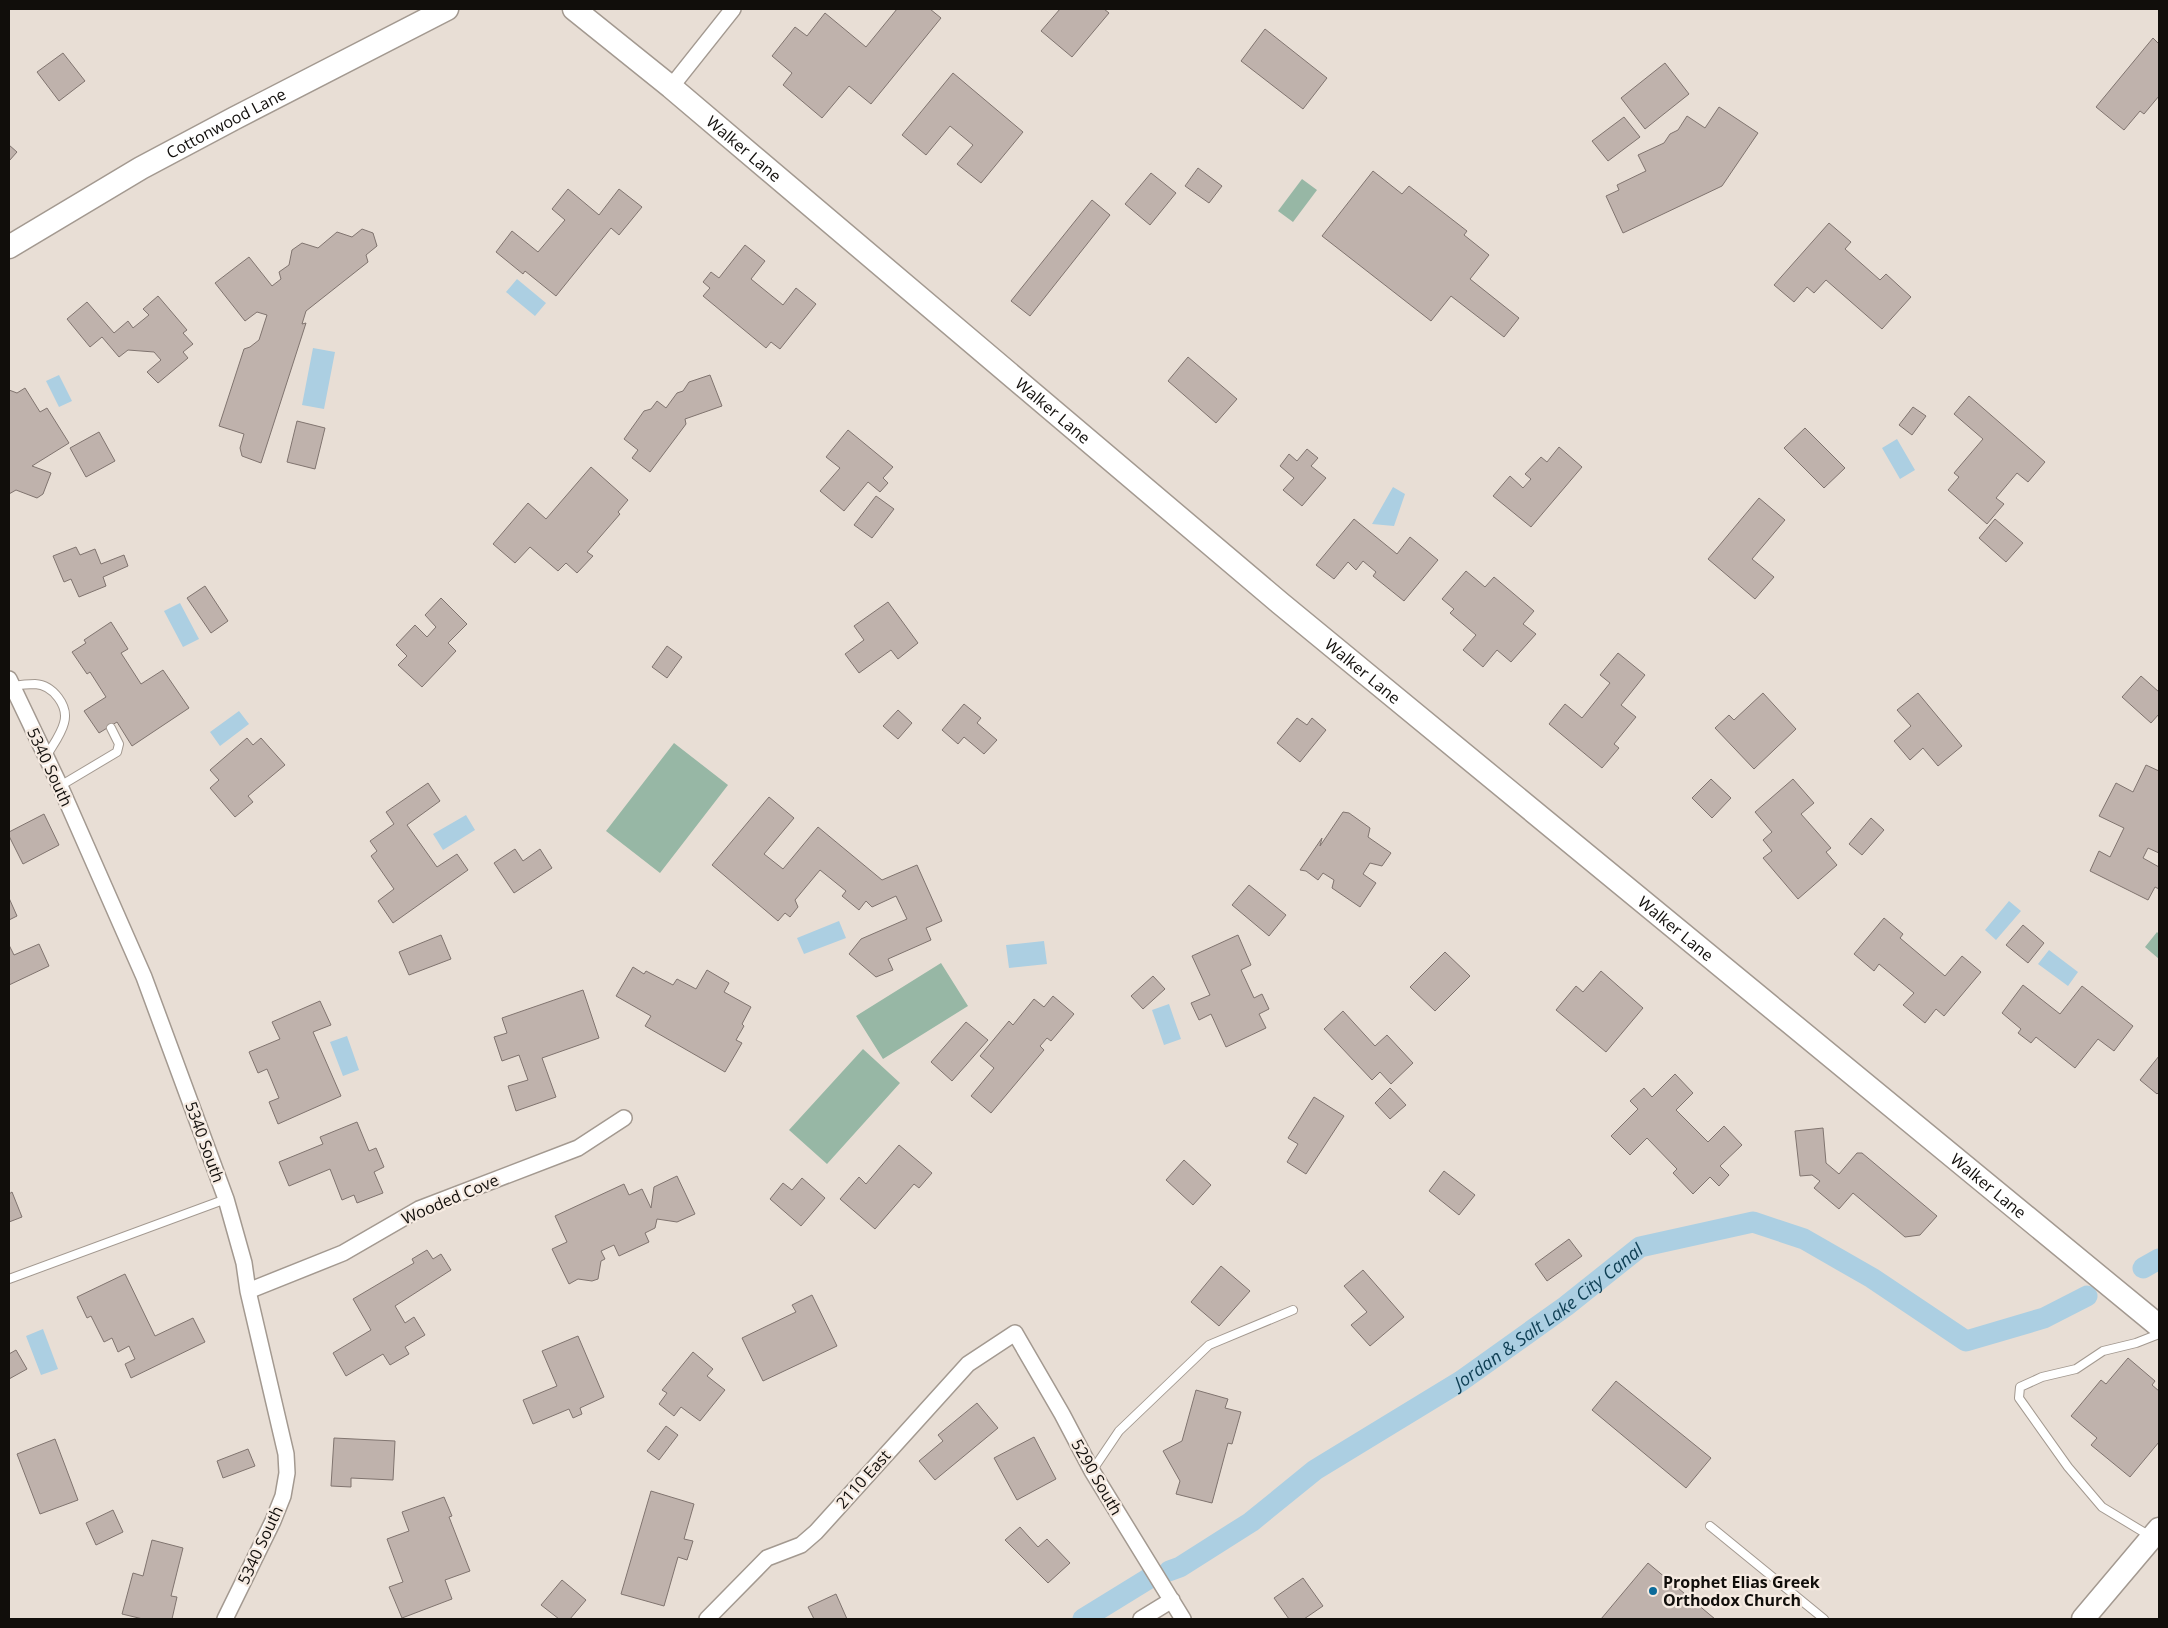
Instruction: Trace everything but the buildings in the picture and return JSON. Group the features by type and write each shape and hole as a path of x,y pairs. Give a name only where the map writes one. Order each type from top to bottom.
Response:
{"street":[{"name":"Cottonwood Lane","path":"9,247 141,168 447,9"},
{"name":"Walker Lane","path":"574,9 671,88 1303,622 2159,1326"},
{"path":"671,88 733,9"},
{"name":"5340 South","path":"10,682 60,786 144,977 226,1199 244,1262 248,1291 281,1429 286,1454 287,1473 284,1492 273,1521 225,1619"},
{"name":"Wooded Cove","path":"248,1291 343,1253 419,1209 578,1148 624,1118"},
{"name":"5290 South","path":"1015,1333 1062,1414 1092,1471 1183,1619"},
{"name":"2110 East","path":"707,1619 766,1558 801,1544 816,1532 968,1364 1015,1333"},
{"path":"2083,1619 2156,1533"},
{"path":"1141,1619 1172,1600"}],"lane":[{"path":"10,682 37,684 48,688 65,709 65,721 61,733 46,757"},
{"path":"60,786 117,752 119,744 111,728"},
{"path":"9,1279 226,1199"},
{"path":"1092,1471 1119,1431 1209,1345 1293,1310"},
{"path":"2156,1533 2102,1507 2068,1467 2019,1398 2020,1387 2042,1377 2076,1369 2103,1351 2136,1343 2159,1334"},
{"path":"1710,1526 1824,1619"}],"green space":[{"path":"1302,179 1317,190 1293,222 1278,211"},
{"path":"674,743 728,785 660,873 606,831"},
{"path":"2157,932 2159,934 2159,959 2145,947"},
{"path":"941,963 968,1006 883,1059 856,1016"},
{"path":"863,1049 900,1083 827,1164 789,1130"}],"water":[{"path":"517,279 546,303 535,316 506,292"},
{"path":"313,348 335,352 324,409 302,405"},
{"path":"59,375 72,401 59,407 46,381"},
{"path":"1897,439 1915,470 1900,479 1882,448"},
{"path":"1393,487 1405,494 1394,526 1372,524"},
{"path":"180,603 199,639 183,647 164,611"},
{"path":"239,711 249,724 220,746 210,732"},
{"path":"466,815 475,830 443,850 433,834"},
{"path":"2009,901 2021,911 1996,940 1985,930"},
{"path":"839,921 846,938 804,954 797,938"},
{"path":"1044,941 1047,964 1009,968 1006,945"},
{"path":"2049,950 2078,972 2068,986 2038,964"},
{"path":"1169,1004 1181,1039 1164,1045 1152,1010"},
{"path":"347,1036 359,1070 343,1076 330,1042"},
{"path":"43,1329 58,1369 41,1375 26,1336"}],"waterway":[{"name":"Jordan & Salt Lake City Canal","path":"1169,1571 1180,1567 1251,1522 1315,1470 1461,1381 1566,1306 1640,1247 1753,1222 1804,1239 1872,1278 1966,1341 2044,1318 2087,1296"},
{"name":"Jordan & Salt Lake City Canal","path":"2143,1268 2159,1259"},
{"name":"Jordan & Salt Lake City Canal","path":"1083,1619 1148,1579"}],"place":[{"name":"Prophet Elias Greek Orthodox Church","path":"1653,1591"}]}
